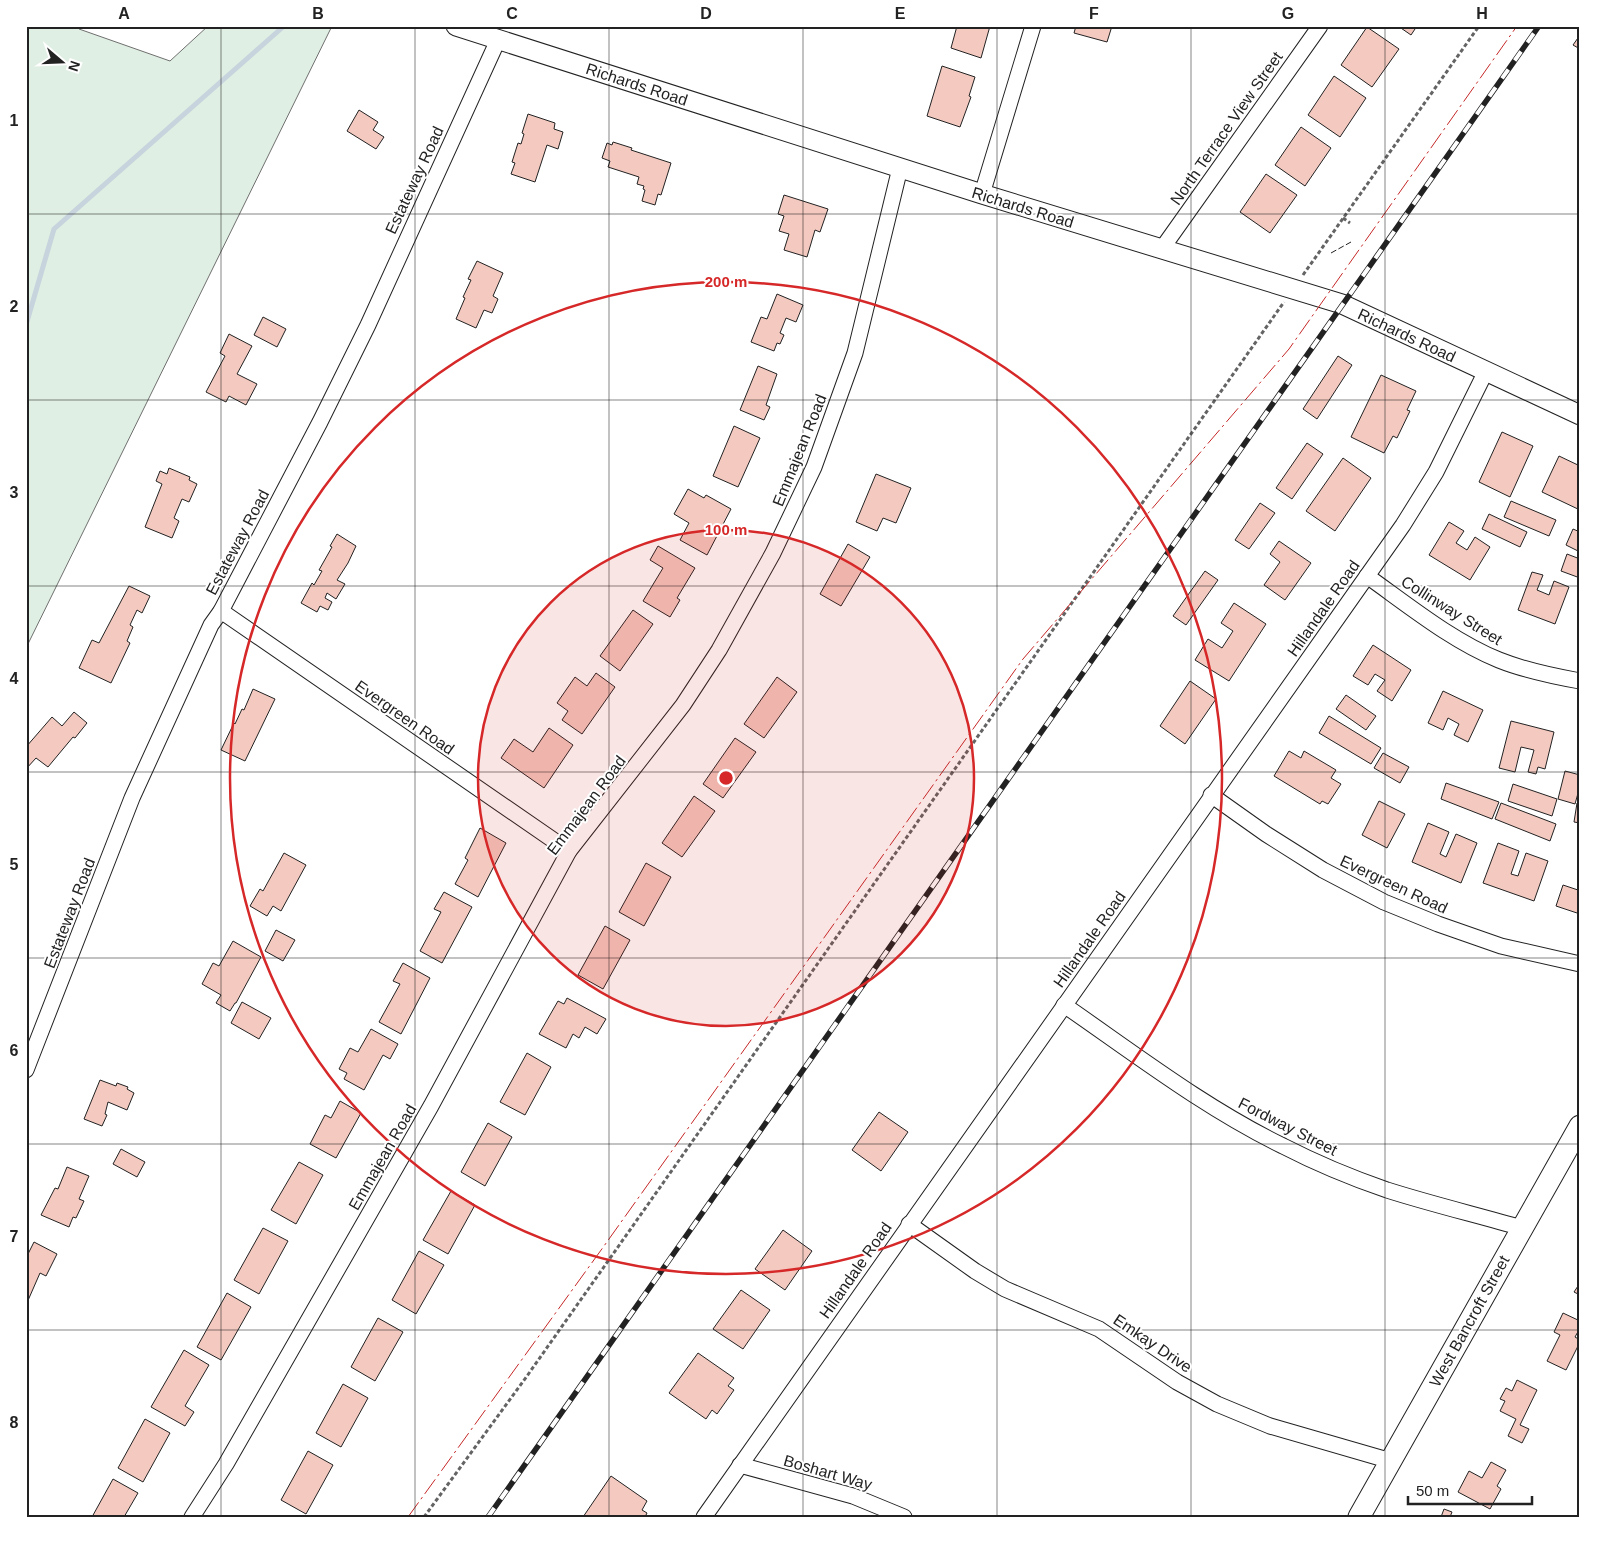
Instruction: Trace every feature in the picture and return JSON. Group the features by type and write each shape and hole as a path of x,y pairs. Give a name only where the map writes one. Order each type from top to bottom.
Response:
{"main road":[{"name":"West Bancroft Street","path":"1360,1517 1580,1126"}],"street":[{"name":"Richards Road","path":"456,26 982,194 1342,304 1580,415"},
{"path":"982,194 1033,26"},
{"name":"North Terrace View Street","path":"1161,250 1320,26"},
{"name":"Estateway Road","path":"26,1070 130,803 211,625 221,611 320,422 368,324 498,40"},
{"name":"Emmajean Road","path":"192,1517 236,1448 422,1123 569,851 683,705 719,650 773,554 814,467 855,354 900,168"},
{"name":"Hillandale Road","path":"704,1517 1402,525 1436,472 1486,371"},
{"name":"Collinway Street","path":"1367,576 1434,623 1497,659 1525,669 1580,681"},
{"name":"Evergreen Road","path":"221,611 569,851"},
{"name":"Evergreen Road","path":"1211,795 1266,834 1323,870 1384,902 1438,924 1501,946 1580,964"},
{"name":"Fordway Street","path":"1064,1005 1205,1102 1282,1146 1330,1168 1387,1190 1522,1228"},
{"name":"Emkay Drive","path":"909,1224 975,1271 1005,1289 1099,1329 1177,1382 1217,1404 1270,1426 1392,1461"},
{"name":"Boshart Way","path":"740,1465 853,1496 904,1517"}],"path":[{"path":"424,1517 527,1376 1479,26"},
{"path":"1343,218 1350,223"}],"green space":[{"path":"26,26 78,26 79,29 170,61 208,26 332,26 26,648"}],"building":[{"path":"957,26 990,26 981,58 951,48"},
{"path":"1076,26 1112,26 1107,42 1074,33"},
{"path":"1398,26 1417,26 1411,35"},
{"path":"1367,27 1399,49 1372,87 1341,65"},
{"path":"1580,35 1580,49 1573,45"},
{"path":"942,66 975,77 969,96 971,97 960,127 927,116"},
{"path":"1334,76 1366,98 1340,137 1308,115"},
{"path":"359,110 378,122 373,130 384,137 376,149 347,131"},
{"path":"528,114 555,123 554,129 563,132 558,149 547,145 535,182 511,174 515,163 512,162 518,143 521,144 524,134 522,133"},
{"path":"1301,127 1331,148 1305,186 1275,165"},
{"path":"613,142 671,163 661,195 658,194 655,205 642,201 645,190 643,189 644,186 637,184 639,177 608,167 610,161 602,158 607,143 612,145"},
{"path":"1266,174 1297,195 1270,233 1240,212"},
{"path":"784,195 828,209 820,232 815,230 807,257 784,250 789,234 779,231 784,216 778,214"},
{"path":"477,261 503,273 493,296 498,299 492,313 484,310 476,328 456,319 471,280 468,279"},
{"path":"777,294 803,305 796,322 786,318 780,333 784,335 780,344 777,343 774,351 751,342 761,317 767,319"},
{"path":"263,317 286,329 277,347 254,335"},
{"path":"229,334 252,346 237,374 257,384 246,405 229,396 226,402 206,392 225,356 220,353"},
{"path":"1338,356 1352,365 1317,419 1303,409"},
{"path":"758,366 777,374 766,405 770,407 764,420 740,410"},
{"path":"1381,375 1416,391 1407,410 1410,411 1397,438 1393,436 1384,453 1351,437"},
{"path":"734,426 760,438 738,487 713,476"},
{"path":"1502,432 1533,446 1510,497 1479,482"},
{"path":"1307,443 1323,454 1292,499 1276,488"},
{"path":"1559,456 1580,466 1580,510 1542,492"},
{"path":"1343,458 1371,478 1335,531 1306,511"},
{"path":"169,468 190,477 189,480 197,484 189,502 182,499 174,518 179,521 172,538 145,527 162,484 156,481 160,471 167,474"},
{"path":"876,474 911,488 896,523 883,518 877,531 856,522"},
{"path":"688,489 704,498 706,495 731,509 707,555 680,540 689,523 674,514"},
{"path":"1511,501 1556,520 1549,536 1504,517"},
{"path":"1260,503 1275,513 1249,549 1235,540"},
{"path":"1489,514 1527,532 1520,547 1482,529"},
{"path":"1449,522 1464,531 1456,543 1467,550 1475,537 1490,547 1470,580 1429,555"},
{"path":"1573,529 1580,532 1580,552 1566,545"},
{"path":"337,534 356,546 337,580 345,584 336,599 327,593 325,598 332,602 328,610 320,606 317,612 301,603 312,583 314,585 322,571 319,570"},
{"path":"1279,541 1311,563 1285,600 1264,585 1280,562 1270,554"},
{"path":"848,544 870,557 841,606 820,594"},
{"path":"658,546 695,568 677,598 680,600 670,617 643,601 663,568 650,560"},
{"path":"1567,554 1580,559 1580,578 1561,571"},
{"path":"1205,571 1218,580 1186,625 1173,616"},
{"path":"1532,572 1543,575 1537,590 1549,595 1554,581 1569,587 1555,624 1518,610"},
{"path":"129,586 150,596 142,613 137,610 130,625 133,627 127,641 130,643 111,683 79,668 92,640 99,643"},
{"path":"1234,603 1266,624 1229,681 1195,660 1208,639 1222,648 1233,631 1221,623"},
{"path":"633,610 653,624 620,671 600,656"},
{"path":"1373,645 1411,670 1392,701 1377,691 1385,680 1375,674 1368,685 1353,676"},
{"path":"596,673 615,687 582,734 562,720 568,711 557,703 575,677 587,686"},
{"path":"777,677 797,692 764,738 744,724"},
{"path":"1190,681 1216,699 1185,744 1160,726"},
{"path":"253,689 275,699 245,761 221,750 242,709 244,710"},
{"path":"1443,691 1483,710 1468,742 1454,735 1459,724 1448,718 1443,730 1428,723"},
{"path":"1346,695 1376,716 1366,730 1336,709"},
{"path":"74,712 87,723 75,738 73,737 48,767 36,758 26,769 26,747 52,717 62,726"},
{"path":"1329,716 1381,748 1371,764 1319,733"},
{"path":"1511,721 1554,732 1545,769 1538,767 1536,774 1528,772 1534,750 1521,747 1515,772 1499,768"},
{"path":"549,728 573,745 544,788 501,758 514,739 533,752"},
{"path":"735,738 756,752 723,798 703,784"},
{"path":"1289,751 1301,758 1304,751 1336,770 1331,778 1341,784 1328,804 1322,801 1320,804 1274,776"},
{"path":"1383,753 1409,767 1400,783 1374,768"},
{"path":"1565,771 1580,775 1580,786 1575,804 1558,799"},
{"path":"1446,783 1499,802 1492,819 1441,799"},
{"path":"1513,784 1557,799 1552,816 1508,801"},
{"path":"694,796 715,811 682,857 662,843"},
{"path":"1379,801 1405,814 1387,848 1362,835"},
{"path":"1501,803 1556,824 1550,841 1495,819"},
{"path":"1577,803 1580,804 1580,823 1574,822"},
{"path":"1428,823 1449,832 1440,854 1446,857 1456,834 1477,843 1461,883 1412,862"},
{"path":"480,828 506,843 478,897 455,884 468,860 465,858"},
{"path":"1498,843 1519,851 1511,874 1518,876 1526,853 1548,861 1534,901 1483,883"},
{"path":"284,853 306,865 281,911 273,906 267,916 250,906 260,889 263,891"},
{"path":"646,863 671,877 644,926 619,912"},
{"path":"1563,885 1578,890 1580,886 1580,914 1556,906"},
{"path":"444,892 472,907 442,963 420,951 441,912 434,909"},
{"path":"605,926 630,940 603,989 578,975"},
{"path":"276,930 295,940 283,961 265,951"},
{"path":"233,941 261,957 230,1011 216,1003 221,995 202,984 213,963 219,966"},
{"path":"403,963 430,978 401,1034 379,1022 400,984 393,981"},
{"path":"567,998 606,1019 597,1034 585,1027 579,1038 573,1034 566,1048 539,1034 558,1001 564,1004"},
{"path":"242,1002 271,1018 259,1039 231,1023"},
{"path":"371,1029 398,1044 390,1059 383,1055 364,1090 344,1079 347,1073 339,1069 350,1048 358,1052"},
{"path":"527,1053 551,1067 525,1115 500,1102"},
{"path":"100,1080 116,1086 117,1083 128,1087 127,1089 134,1093 127,1110 108,1102 105,1114 107,1115 102,1126 84,1119"},
{"path":"340,1101 361,1113 336,1158 310,1144 325,1115 331,1118"},
{"path":"879,1112 908,1132 881,1171 852,1150"},
{"path":"488,1123 512,1137 485,1186 461,1172"},
{"path":"121,1149 145,1162 137,1177 113,1164"},
{"path":"299,1162 323,1175 296,1224 271,1210"},
{"path":"67,1167 89,1176 79,1199 84,1201 76,1218 73,1217 69,1227 41,1215 55,1188 58,1189"},
{"path":"451,1191 475,1205 448,1254 423,1240"},
{"path":"263,1228 288,1241 259,1294 234,1280"},
{"path":"783,1230 812,1251 785,1290 755,1269"},
{"path":"34,1242 57,1254 46,1276 40,1273 26,1305 26,1258"},
{"path":"419,1251 444,1265 416,1314 392,1300"},
{"path":"1580,1283 1580,1295 1574,1292"},
{"path":"741,1290 770,1310 743,1349 713,1329"},
{"path":"227,1293 251,1307 221,1360 197,1347"},
{"path":"1563,1313 1580,1321 1580,1328 1575,1337 1580,1342 1566,1370 1547,1361 1560,1335 1554,1332"},
{"path":"378,1318 403,1332 375,1381 351,1367"},
{"path":"184,1350 209,1365 185,1406 194,1412 185,1426 151,1407"},
{"path":"698,1353 734,1378 728,1386 734,1390 717,1414 712,1410 706,1419 669,1393"},
{"path":"1517,1380 1537,1390 1520,1425 1529,1429 1522,1443 1508,1436 1516,1419 1500,1411 1505,1401 1500,1399 1506,1388 1512,1391"},
{"path":"343,1384 368,1398 341,1447 316,1433"},
{"path":"145,1419 170,1433 143,1482 118,1468"},
{"path":"308,1451 333,1465 306,1514 281,1500"},
{"path":"1491,1462 1506,1470 1497,1486 1501,1489 1490,1509 1458,1492 1469,1471 1482,1478"},
{"path":"611,1476 647,1501 642,1510 647,1513 645,1517 583,1517"},
{"path":"113,1479 138,1493 124,1517 92,1517"},
{"path":"1444,1509 1452,1512 1450,1517 1441,1517"}],"waterway":[{"path":"26,325 54,229 284,26"}],"railway":[{"path":"488,1517 1539,26"}],"fence":[{"path":"1331,253 1351,242"}],"power":[{"path":"408,1517 1023,659 1289,349 1517,26"}]}
